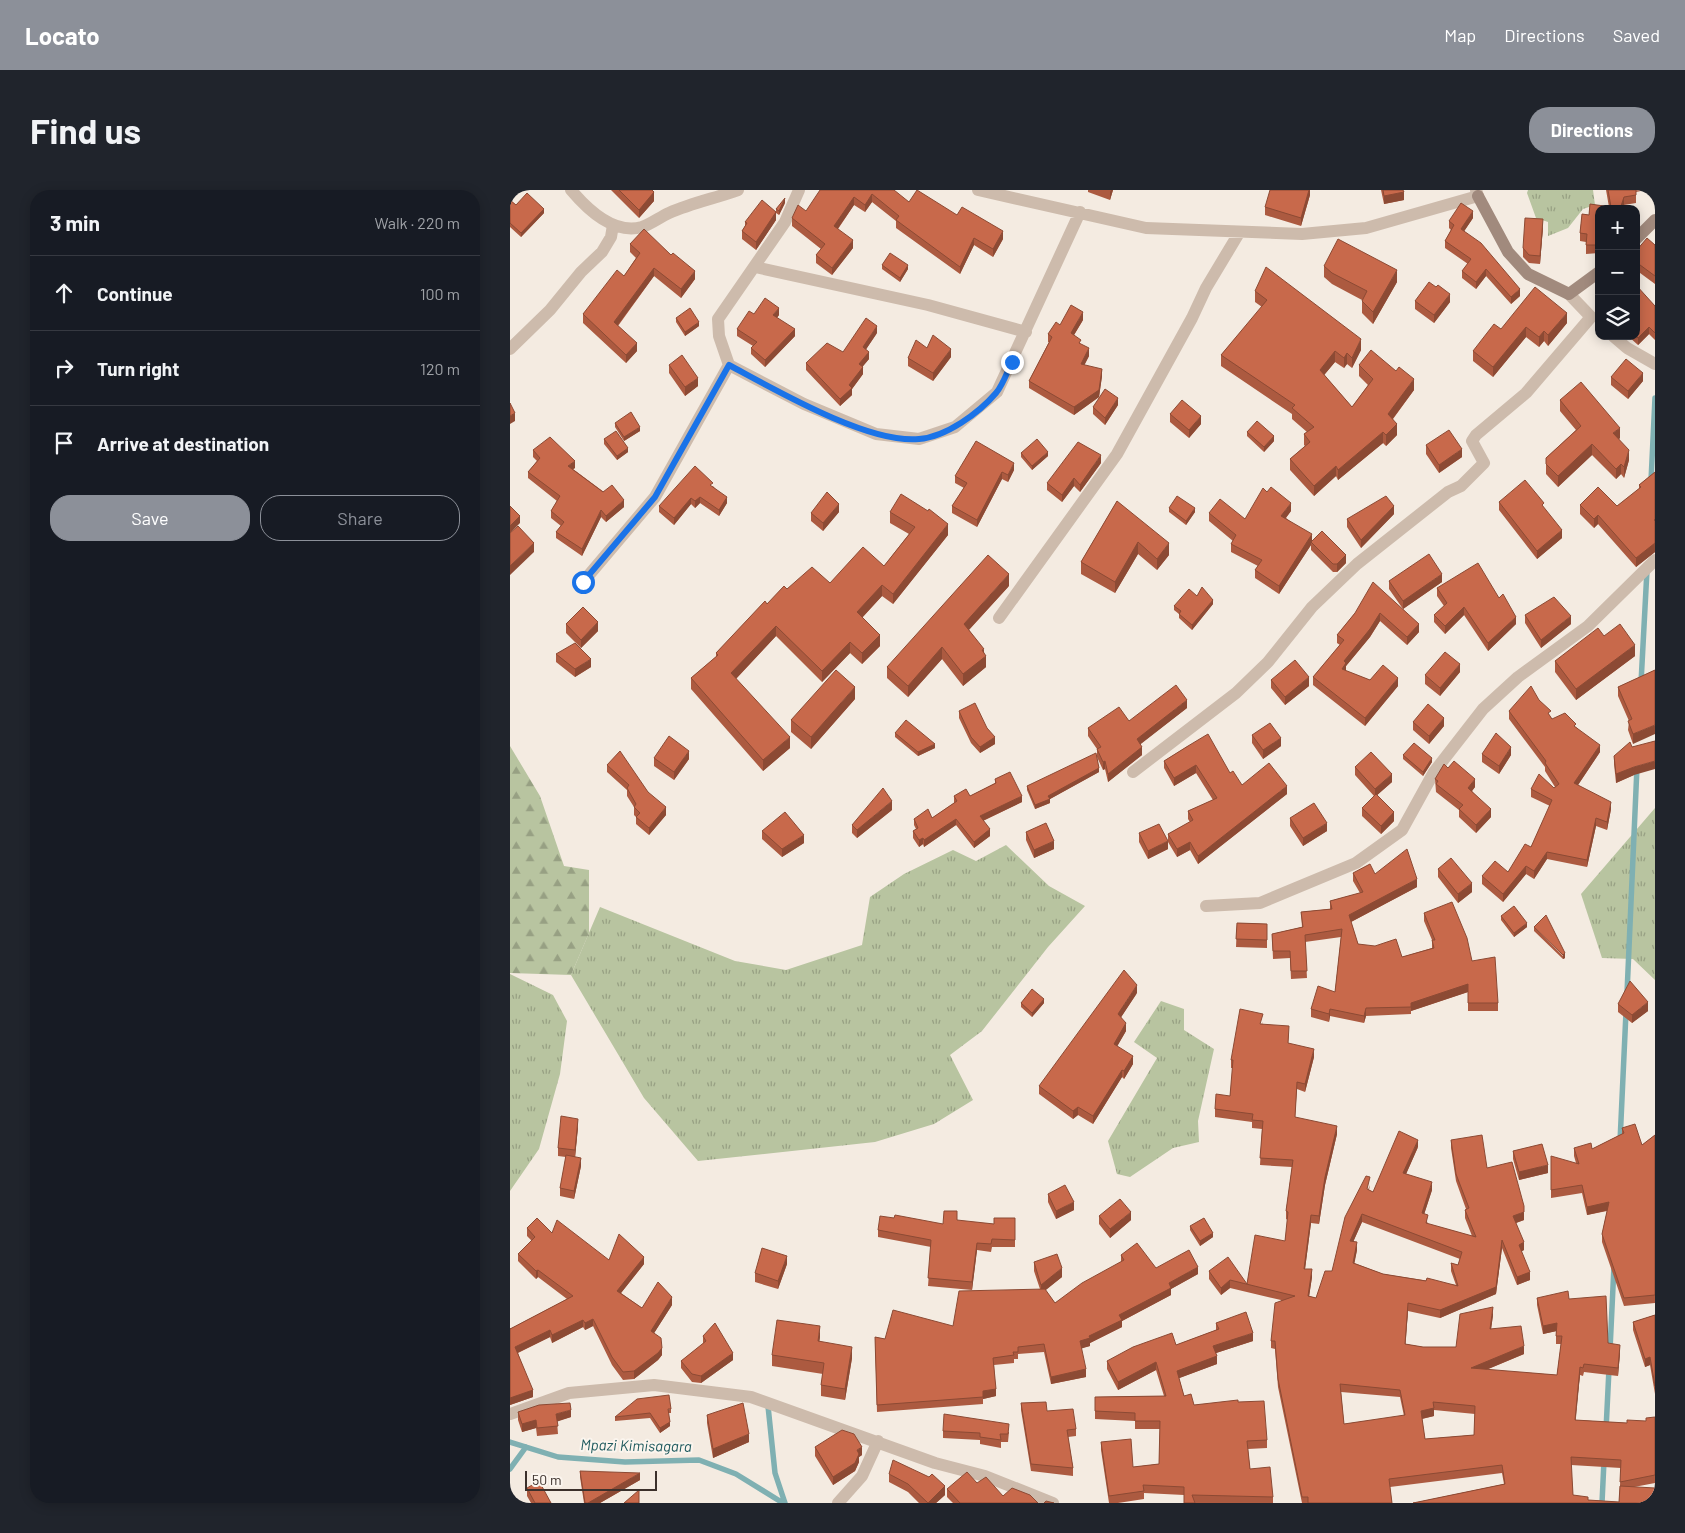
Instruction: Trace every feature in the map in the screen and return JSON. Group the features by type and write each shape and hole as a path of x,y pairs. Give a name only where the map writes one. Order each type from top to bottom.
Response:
{"street":[{"path":"571,190 585,207 613,225 624,228 641,227 670,212 738,190"},
{"path":"799,190 785,222 718,319 720,336 729,365 804,404 876,434 919,439 956,427 997,392 1080,212"},
{"path":"978,190 1017,194 1146,228 1302,234 1366,228 1477,193 1508,252 1528,274 1569,294 1595,320 1526,393 1476,435 1472,441 1484,463 1461,486 1448,492 1357,564 1312,607 1268,662 1236,693 1133,772"},
{"path":"1640,236 1655,220"},
{"path":"510,349 550,310 581,272 602,252 611,237 613,225"},
{"path":"999,618 1117,454 1192,318 1206,288 1239,233"},
{"path":"755,267 928,304 1026,332"},
{"path":"1569,294 1595,275"},
{"path":"1618,340 1627,348 1655,364"},
{"path":"583,582 655,497 729,365"},
{"path":"1206,906 1260,903 1356,863 1402,830 1434,772 1483,709 1518,677 1588,626 1655,560"},
{"path":"510,1414 569,1393 654,1384 751,1396 828,1426 878,1441 935,1463 994,1479 1053,1503"},
{"path":"838,1503 862,1476 878,1441"}],"green space":[{"path":"1528,190 1593,190 1595,205 1583,209 1568,228 1548,236 1548,222 1536,218 1527,193"},
{"path":"510,746 540,796 564,866 589,870 589,933 571,975 510,973"},
{"path":"1655,808 1655,980 1633,959 1602,958 1581,894"},
{"path":"1006,845 1049,886 1085,906 1048,947 982,1031 950,1055 973,1100 934,1124 875,1142 698,1161 644,1098 571,975 600,907 735,961 786,970 862,945 870,897 904,874 953,850 976,861"},
{"path":"510,974 553,995 567,1021 560,1074 539,1149 510,1191"},
{"path":"1161,1001 1184,1009 1184,1030 1214,1049 1198,1121 1199,1142 1173,1148 1130,1177 1117,1174 1108,1141 1157,1058 1134,1042"}],"building":[{"path":"619,190 652,190 654,192 639,210"},
{"path":"820,190 894,190 909,202 917,190 957,215 962,207 1003,231 993,249 974,238 960,267 896,220 899,216 872,194 865,205 854,197 834,226 853,240 832,268 816,255 825,244 792,218 798,205 806,211"},
{"path":"1270,190 1309,190 1301,218 1265,207"},
{"path":"1383,190 1403,190 1404,192 1384,196"},
{"path":"1608,190 1636,190 1636,195 1624,197 1621,205 1611,205"},
{"path":"527,193 544,209 521,233 510,223 510,200 516,205"},
{"path":"785,198 779,211 776,209"},
{"path":"762,200 776,212 756,242 742,231 747,223 745,222"},
{"path":"1461,203 1473,211 1461,229 1481,243 1520,289 1511,297 1486,269 1476,282 1462,271 1471,259 1445,241 1454,225 1449,221"},
{"path":"1590,204 1597,205 1595,205 1595,245 1586,245 1587,234 1580,233 1582,214 1589,215"},
{"path":"1525,218 1543,219 1540,256 1529,255 1523,248"},
{"path":"644,229 671,255 673,253 695,271 681,289 654,268 614,322 637,343 626,355 583,314 617,270 624,276 640,253 630,244"},
{"path":"1647,238 1655,245 1655,276 1640,265 1640,246"},
{"path":"1338,239 1397,270 1373,312 1362,301 1367,291 1332,273 1324,266"},
{"path":"890,253 908,265 900,278 882,265"},
{"path":"1266,267 1361,339 1352,358 1347,353 1344,358 1335,351 1320,370 1352,407 1373,379 1359,365 1371,350 1396,371 1399,367 1414,379 1388,414 1397,424 1386,435 1383,432 1338,470 1336,466 1314,486 1290,459 1310,442 1304,434 1314,427 1292,408 1295,405 1221,355 1267,300 1255,291"},
{"path":"1429,282 1436,287 1438,285 1450,294 1434,315 1415,301"},
{"path":"1535,287 1567,313 1548,335 1544,331 1539,337 1526,327 1493,367 1473,351 1494,324 1501,329"},
{"path":"1640,289 1655,306 1655,333 1649,327 1640,336"},
{"path":"765,298 779,308 773,315 795,329 765,360 751,348 757,342 737,329 749,311 754,314"},
{"path":"1071,305 1083,312 1071,333 1081,340 1079,343 1089,348 1081,364 1102,369 1099,390 1074,407 1029,381 1052,337 1048,334 1056,322 1060,325"},
{"path":"690,308 699,322 685,332 676,318"},
{"path":"866,318 877,326 863,347 869,352 859,364 863,367 849,385 852,388 840,399 806,363 827,343 843,352"},
{"path":"933,335 951,349 933,373 908,358 916,340 927,348"},
{"path":"682,355 698,378 685,387 669,365"},
{"path":"1626,359 1643,373 1628,391 1611,377"},
{"path":"1581,382 1620,428 1613,433 1629,450 1624,467 1621,464 1616,469 1592,444 1558,476 1546,464 1546,458 1581,426 1560,400"},
{"path":"1105,389 1118,398 1105,418 1093,407"},
{"path":"1182,400 1201,416 1189,430 1170,414"},
{"path":"510,403 515,413 510,416"},
{"path":"631,412 640,427 624,437 615,423"},
{"path":"1257,421 1274,436 1264,447 1247,432"},
{"path":"1449,430 1462,449 1439,465 1426,445"},
{"path":"616,431 628,448 617,456 604,439"},
{"path":"550,437 575,461 568,466 603,492 612,485 624,500 606,516 601,510 582,549 556,532 564,522 551,511 560,496 528,472 540,458 533,450"},
{"path":"1037,439 1048,452 1032,466 1021,453"},
{"path":"976,441 1014,463 1008,475 1002,472 977,520 952,506 967,483 955,476"},
{"path":"1078,442 1101,455 1080,485 1074,478 1062,495 1047,483"},
{"path":"695,466 713,483 710,485 727,497 719,510 700,497 695,501 691,498 674,518 659,506"},
{"path":"1655,472 1655,543 1636,558 1598,515 1594,519 1580,505 1598,487 1617,506 1641,487 1639,485"},
{"path":"1525,480 1544,503 1542,505 1562,530 1537,551 1499,502"},
{"path":"1271,487 1291,503 1281,516 1312,534 1279,586 1255,570 1262,560 1231,544 1236,535 1209,513 1220,499 1245,519 1263,488 1267,492"},
{"path":"827,492 839,504 823,523 811,513"},
{"path":"901,494 928,511 929,509 948,524 893,594 882,585 857,612 880,635 862,653 850,642 822,671 776,626 731,673 790,737 763,760 691,678 718,655 716,653 765,601 767,604 784,586 787,589 812,567 830,583 863,547 884,566 915,527 890,512"},
{"path":"1177,496 1195,508 1186,521 1169,508"},
{"path":"1386,496 1394,506 1361,540 1347,519"},
{"path":"1117,501 1169,543 1157,559 1138,542 1115,582 1081,562"},
{"path":"510,506 520,516 510,526"},
{"path":"518,526 534,543 510,566 510,533"},
{"path":"1322,531 1346,555 1337,564 1333,564 1311,542"},
{"path":"1429,554 1442,574 1403,601 1389,581"},
{"path":"988,555 1009,574 964,624 984,649 982,650 986,656 963,674 942,647 908,686 887,667"},
{"path":"1478,563 1499,598 1503,594 1516,617 1488,643 1464,607 1445,626 1434,615 1447,603 1437,588"},
{"path":"1373,582 1419,624 1407,637 1380,613 1370,629 1344,661 1346,663 1342,669 1370,680 1383,665 1398,678 1365,718 1313,677 1344,640 1337,635 1355,613"},
{"path":"1202,587 1213,600 1192,625 1179,614 1181,611 1174,606 1189,589 1197,596"},
{"path":"1554,597 1571,616 1541,640 1525,615"},
{"path":"583,607 598,622 581,640 566,624"},
{"path":"1620,624 1635,645 1576,689 1555,661 1598,628 1604,636"},
{"path":"575,643 591,659 575,669 556,654"},
{"path":"1445,652 1460,664 1440,688 1425,675"},
{"path":"1295,660 1309,677 1285,697 1271,680"},
{"path":"836,670 855,687 811,737 791,720"},
{"path":"1655,670 1655,725 1633,734 1628,721 1632,719 1618,687"},
{"path":"1176,685 1187,700 1137,739 1142,747 1108,774 1105,761 1103,762 1097,749 1101,747 1088,728 1119,707 1129,721"},
{"path":"1531,686 1539,700 1551,711 1548,713 1552,719 1565,713 1576,724 1574,726 1600,745 1574,783 1611,802 1607,822 1596,818 1587,860 1547,852 1534,871 1526,866 1503,894 1482,876 1495,861 1508,872 1525,844 1531,847 1552,800 1531,789 1539,774 1554,788 1559,784 1545,763 1546,761 1509,711"},
{"path":"975,703 987,728 995,737 980,747 971,737 959,711"},
{"path":"1428,704 1444,718 1429,736 1413,722"},
{"path":"906,720 935,744 918,752 895,733"},
{"path":"1270,723 1281,738 1263,750 1252,735"},
{"path":"1496,733 1511,747 1499,766 1482,754"},
{"path":"1208,734 1230,773 1233,771 1242,785 1269,763 1287,786 1198,856 1190,842 1177,849 1168,834 1193,820 1188,811 1217,798 1196,765 1174,778 1164,761"},
{"path":"669,736 689,751 674,772 654,758"},
{"path":"1655,741 1655,761 1616,774 1614,756 1630,742 1632,747"},
{"path":"1414,743 1432,758 1423,772 1403,755"},
{"path":"620,751 648,792 666,807 649,828 636,817 640,813 634,807 636,804 627,788 629,785 607,765"},
{"path":"1371,752 1392,774 1375,789 1355,767"},
{"path":"1096,753 1099,768 1048,796 1050,799 1035,805 1027,786"},
{"path":"1454,761 1475,779 1468,788 1491,809 1476,825 1459,809 1463,805 1436,784 1438,781 1435,779 1444,764 1448,768"},
{"path":"1010,772 1022,796 980,816 990,829 974,842 956,819 924,840 923,838 919,840 913,831 918,828 914,819 928,809 932,818 957,801 954,796 966,789 970,796 996,783 995,779"},
{"path":"883,788 892,801 857,830 852,825"},
{"path":"1376,794 1394,812 1381,826 1362,808"},
{"path":"1314,803 1327,823 1303,838 1290,818"},
{"path":"785,812 804,835 782,849 762,831"},
{"path":"1046,823 1054,841 1034,850 1026,832"},
{"path":"1159,824 1168,841 1148,851 1139,833"},
{"path":"1407,849 1417,879 1349,915 1358,944 1375,946 1396,939 1402,957 1434,948 1432,940 1435,940 1424,913 1452,902 1467,938 1472,961 1495,957 1498,1003 1468,1003 1468,984 1411,1003 1411,1007 1366,1008 1364,1016 1330,1009 1329,1014 1311,1009 1318,986 1335,992 1342,929 1305,935 1307,971 1291,971 1290,951 1273,951 1272,934 1303,927 1301,912 1332,909 1330,901 1363,892 1353,873 1370,864 1375,874"},
{"path":"1451,858 1472,883 1458,894 1438,869"},
{"path":"1514,906 1527,923 1514,933 1501,916"},
{"path":"1546,915 1565,953 1563,955 1534,927"},
{"path":"1237,923 1267,924 1267,940 1236,939"},
{"path":"1124,970 1137,985 1118,1014 1126,1023 1114,1044 1133,1056 1093,1116 1078,1107 1073,1111 1039,1086"},
{"path":"1630,981 1648,1002 1632,1015 1618,1004"},
{"path":"1032,989 1044,999 1032,1013 1021,1003"},
{"path":"1240,1009 1263,1014 1260,1024 1289,1026 1288,1043 1314,1049 1305,1084 1297,1082 1295,1117 1337,1126 1325,1177 1319,1216 1311,1215 1304,1269 1312,1269 1308,1296 1316,1298 1325,1271 1332,1271 1345,1217 1366,1176 1370,1177 1367,1189 1373,1192 1399,1131 1418,1140 1403,1173 1432,1182 1422,1213 1428,1215 1426,1223 1476,1237 1465,1210 1469,1208 1456,1174 1451,1140 1482,1135 1487,1168 1512,1162 1524,1206 1524,1212 1513,1216 1524,1242 1519,1245 1530,1272 1517,1277 1502,1240 1496,1287 1440,1310 1408,1303 1405,1344 1423,1347 1456,1347 1460,1314 1493,1307 1490,1329 1521,1326 1524,1346 1471,1368 1557,1375 1562,1336 1556,1336 1557,1323 1543,1326 1537,1298 1568,1291 1569,1299 1606,1296 1608,1343 1620,1345 1618,1368 1584,1364 1583,1368 1580,1367 1575,1420 1627,1423 1627,1420 1646,1421 1646,1418 1655,1417 1655,1475 1620,1482 1621,1460 1571,1457 1573,1495 1588,1497 1588,1500 1619,1502 1620,1486 1655,1488 1655,1503 1413,1503 1505,1484 1502,1465 1389,1479 1392,1503 1308,1503 1308,1497 1302,1497 1278,1379 1275,1341 1271,1341 1275,1303 1295,1296 1230,1280 1221,1288 1209,1271 1228,1257 1247,1284 1255,1235 1285,1241 1288,1212 1286,1211 1293,1160 1260,1158 1263,1121 1252,1120 1253,1114 1215,1109 1216,1094 1230,1096 1233,1060 1231,1060","holes":["1362,1214 1462,1252 1458,1265 1451,1263 1458,1286 1427,1278 1426,1281 1383,1274 1353,1263 1357,1242 1350,1241","1340,1384 1400,1390 1405,1415 1344,1424","1433,1402 1475,1406 1474,1435 1425,1439 1421,1411 1434,1408"]},
{"path":"561,1116 578,1119 575,1150 558,1148"},
{"path":"1635,1124 1642,1145 1655,1135 1655,1295 1624,1298 1602,1234 1609,1202 1587,1207 1582,1185 1551,1190 1551,1156 1579,1164 1574,1148 1591,1143 1592,1149 1624,1133 1622,1128"},
{"path":"1542,1144 1548,1165 1519,1172 1513,1151"},
{"path":"566,1155 581,1158 574,1191 560,1188"},
{"path":"1065,1185 1074,1202 1056,1211 1048,1194"},
{"path":"1120,1199 1131,1212 1110,1229 1099,1216"},
{"path":"944,1211 957,1211 957,1220 994,1224 994,1218 1015,1218 1015,1240 992,1239 991,1244 977,1243 972,1282 928,1278 931,1240 878,1230 880,1216 894,1218 895,1215 943,1224"},
{"path":"537,1218 552,1233 557,1220 609,1260 619,1234 644,1257 617,1291 642,1308 658,1282 672,1297 651,1331 661,1338 662,1348 634,1371 623,1372 612,1357 593,1319 585,1323 583,1320 552,1335 550,1330 515,1347 533,1390 510,1398 510,1329 573,1296 538,1270 536,1271 518,1254 535,1237 527,1228"},
{"path":"1204,1218 1213,1233 1200,1241 1190,1226"},
{"path":"1137,1243 1156,1268 1189,1250 1198,1267 1169,1283 1171,1288 1119,1315 1122,1320 1089,1336 1090,1338 1080,1341 1086,1369 1051,1377 1044,1344 1018,1347 1018,1352 1013,1352 1014,1355 993,1358 996,1389 983,1391 983,1397 877,1405 875,1337 885,1339 893,1310 953,1326 959,1291 1045,1289 1055,1303 1082,1283 1124,1260 1121,1255"},
{"path":"762,1248 787,1256 778,1281 755,1273"},
{"path":"1057,1254 1062,1268 1041,1285 1034,1262"},
{"path":"1246,1312 1253,1333 1213,1346 1217,1356 1177,1371 1184,1396 1191,1394 1194,1405 1238,1400 1238,1402 1264,1401 1267,1440 1247,1441 1250,1469 1270,1467 1273,1497 1192,1495 1195,1503 1184,1503 1184,1487 1143,1485 1144,1491 1109,1496 1101,1442 1131,1439 1133,1467 1159,1464 1160,1421 1135,1421 1135,1413 1095,1411 1095,1397 1166,1396 1156,1362 1118,1382 1107,1361 1133,1347 1172,1333 1176,1345 1219,1329 1216,1323"},
{"path":"1655,1315 1655,1386 1650,1357 1645,1359 1633,1322"},
{"path":"777,1320 820,1326 818,1341 852,1347 845,1389 821,1385 824,1363 772,1355"},
{"path":"715,1323 733,1353 701,1376 692,1374 681,1361 706,1341 703,1336"},
{"path":"669,1395 671,1409 668,1409 670,1422 660,1428 650,1413 615,1417 637,1399"},
{"path":"1046,1402 1047,1411 1073,1409 1076,1429 1067,1430 1073,1468 1031,1464 1021,1403"},
{"path":"570,1403 571,1410 556,1414 558,1426 537,1428 536,1420 522,1424 518,1412 539,1405"},
{"path":"743,1403 749,1434 713,1449 707,1415"},
{"path":"944,1414 1009,1424 1008,1434 1000,1434 1001,1440 980,1437 980,1433 943,1431"},
{"path":"842,1430 854,1434 862,1447 857,1450 859,1454 855,1463 833,1477 815,1447"},
{"path":"893,1460 929,1477 932,1474 945,1486 928,1503 908,1484 889,1474"},
{"path":"580,1471 640,1473 585,1503"},
{"path":"967,1472 977,1483 986,1477 1003,1496 1012,1488 1030,1495 1038,1503 960,1503 947,1489"},
{"path":"539,1481 551,1503 535,1503 527,1488"},
{"path":"639,1490 639,1503 624,1503"}],"waterway":[{"path":"1651,481 1655,398"},
{"path":"1641,683 1647,570"},
{"path":"1627,993 1637,767"},
{"path":"1620,1142 1626,1012"},
{"path":"1610,1350 1614,1266"},
{"path":"1606,1430 1609,1369"},
{"path":"768,1406 775,1473 785,1503"},
{"name":"Mpazi Kimisagara","path":"510,1442 558,1457 625,1462 699,1460 736,1474 783,1503"},
{"path":"510,1469 526,1447"},
{"path":"1602,1503 1604,1461"}],"route":[{"path":"583,582 655,497 729,365 804,404 876,434 919,439 956,427 997,392 1012,362"}]}
